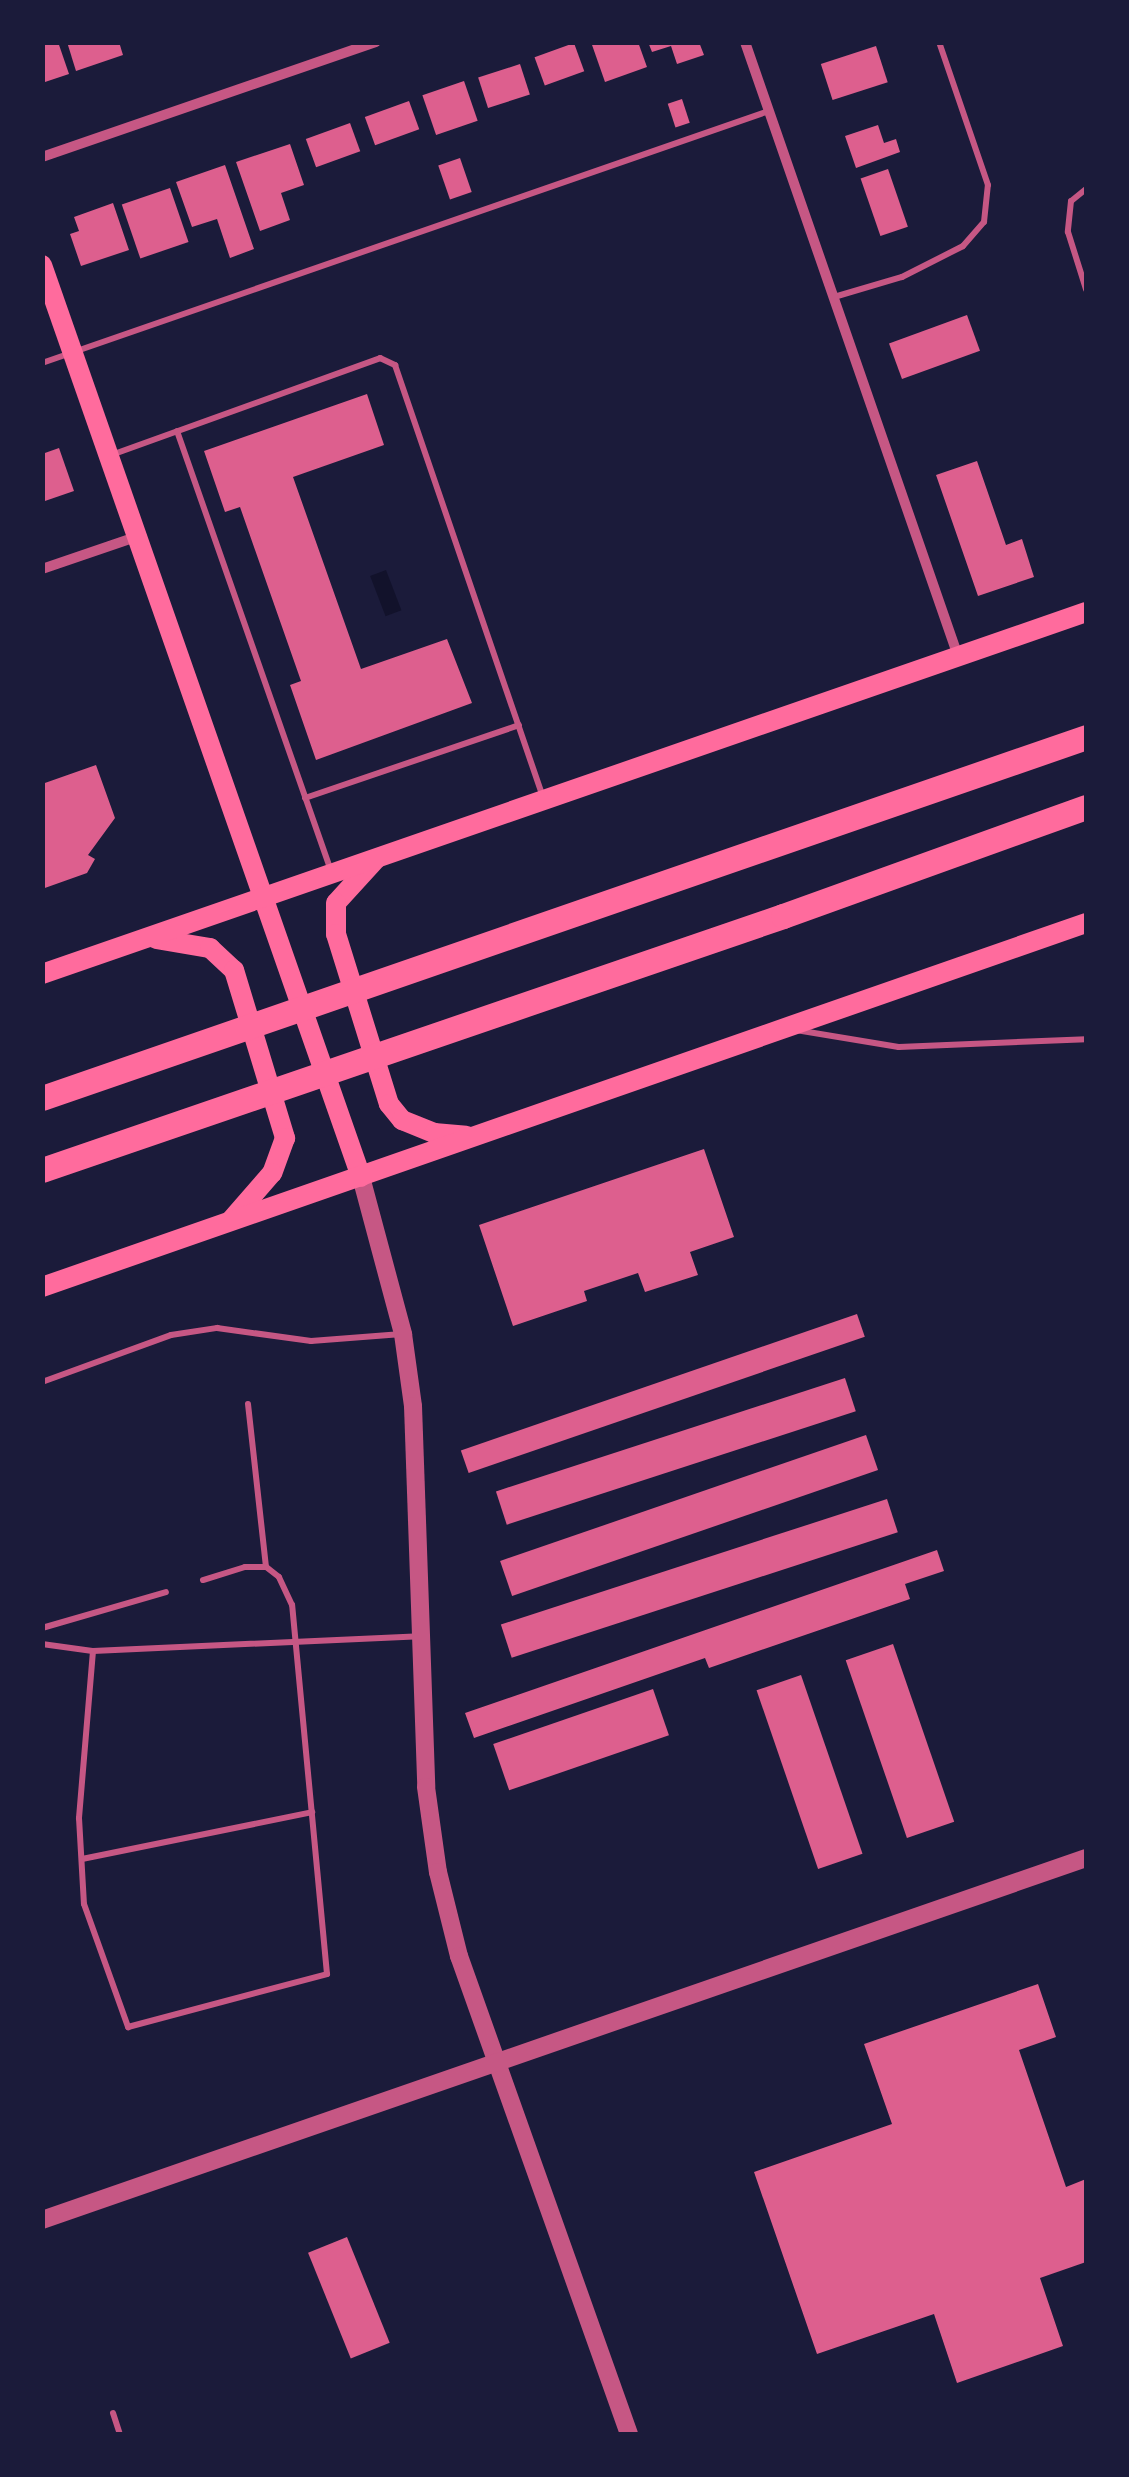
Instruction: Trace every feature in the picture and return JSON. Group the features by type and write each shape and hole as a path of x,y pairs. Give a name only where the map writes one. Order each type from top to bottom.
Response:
{"highway":[{"path":"42,1098 1086,738"},
{"path":"42,1170 784,916 1086,807"}],"main road":[{"path":"42,265 361,1177"},
{"path":"42,974 1086,612"},
{"path":"378,858 336,903 336,934 388,1104 402,1120 434,1133 473,1137"},
{"path":"42,1287 1086,924"},
{"path":"143,939 178,940 210,948 234,970 285,1138 272,1173 231,1221"}],"street":[{"path":"42,157 376,42"},
{"path":"746,42 958,656"},
{"path":"42,569 137,536"},
{"path":"361,1177 404,1334 413,1406 426,1787 438,1872 459,1956 628,2434"},
{"path":"42,2220 1086,1858"}],"lane":[{"path":"834,297 902,276 964,246 984,222 988,185 939,42"},
{"path":"42,363 769,111"},
{"path":"1086,190 1071,201 1068,232 1086,289"},
{"path":"109,456 380,358 395,366 544,800"},
{"path":"177,431 332,873"},
{"path":"305,798 519,725"},
{"path":"785,1029 899,1046 1086,1039"},
{"path":"42,1382 170,1335 217,1328 311,1340 404,1334"},
{"path":"248,1404 266,1568"},
{"path":"93,1651 79,1818 84,1904 128,2027 327,1974 292,1605 279,1577 266,1568 245,1567 203,1580"},
{"path":"42,1628 166,1592"},
{"path":"42,1644 93,1651 420,1636"},
{"path":"82,1858 312,1812"},
{"path":"113,2413 120,2434"}],"shaded area":[{"path":"386,570 401,610 386,616 370,576"}],"building":[{"path":"42,42 58,42 69,74 42,83"},
{"path":"67,42 119,42 123,55 76,71"},
{"path":"591,42 638,42 647,67 605,82"},
{"path":"648,42 699,42 704,55 677,64 671,46 652,52"},
{"path":"574,43 584,71 545,86 535,57"},
{"path":"876,46 888,82 833,100 821,64"},
{"path":"520,64 530,94 488,108 478,78"},
{"path":"464,81 478,121 436,135 422,95"},
{"path":"682,99 690,123 675,127 668,104"},
{"path":"409,101 419,129 375,145 365,117"},
{"path":"350,123 360,151 316,167 306,139"},
{"path":"878,125 884,143 896,139 900,152 856,168 845,136"},
{"path":"290,144 304,185 281,193 290,220 260,231 236,162"},
{"path":"460,158 472,192 450,200 438,165"},
{"path":"225,165 254,249 230,258 217,219 192,227 176,182"},
{"path":"888,169 908,227 880,236 861,178"},
{"path":"170,188 189,242 140,258 122,205"},
{"path":"113,203 129,250 81,266 70,234 79,231 74,217"},
{"path":"967,315 980,351 902,379 889,343"},
{"path":"367,394 384,445 293,477 361,669 447,639 472,703 316,760 290,685 301,681 240,507 225,512 204,451"},
{"path":"59,448 74,491 42,502 42,454"},
{"path":"977,461 1006,545 1022,539 1034,577 978,596 936,475"},
{"path":"96,765 115,818 88,855 95,859 87,873 42,889 42,784"},
{"path":"704,1149 734,1237 690,1252 698,1275 645,1292 638,1273 584,1291 587,1301 513,1326 479,1225"},
{"path":"857,1314 865,1337 469,1473 461,1450"},
{"path":"845,1378 856,1411 507,1525 496,1491"},
{"path":"866,1435 878,1470 512,1596 500,1561"},
{"path":"887,1499 898,1532 512,1658 501,1624"},
{"path":"937,1550 944,1571 905,1584 910,1599 709,1668 705,1658 474,1738 465,1713"},
{"path":"893,1644 954,1822 907,1838 846,1660"},
{"path":"801,1675 863,1854 818,1869 757,1690"},
{"path":"653,1689 669,1735 509,1790 493,1744"},
{"path":"1038,1984 1056,2037 1019,2050 1066,2187 1086,2179 1086,2262 1040,2278 1063,2346 957,2383 934,2314 817,2354 754,2172 892,2124 864,2044"},
{"path":"347,2237 390,2343 351,2358 308,2253"}]}
